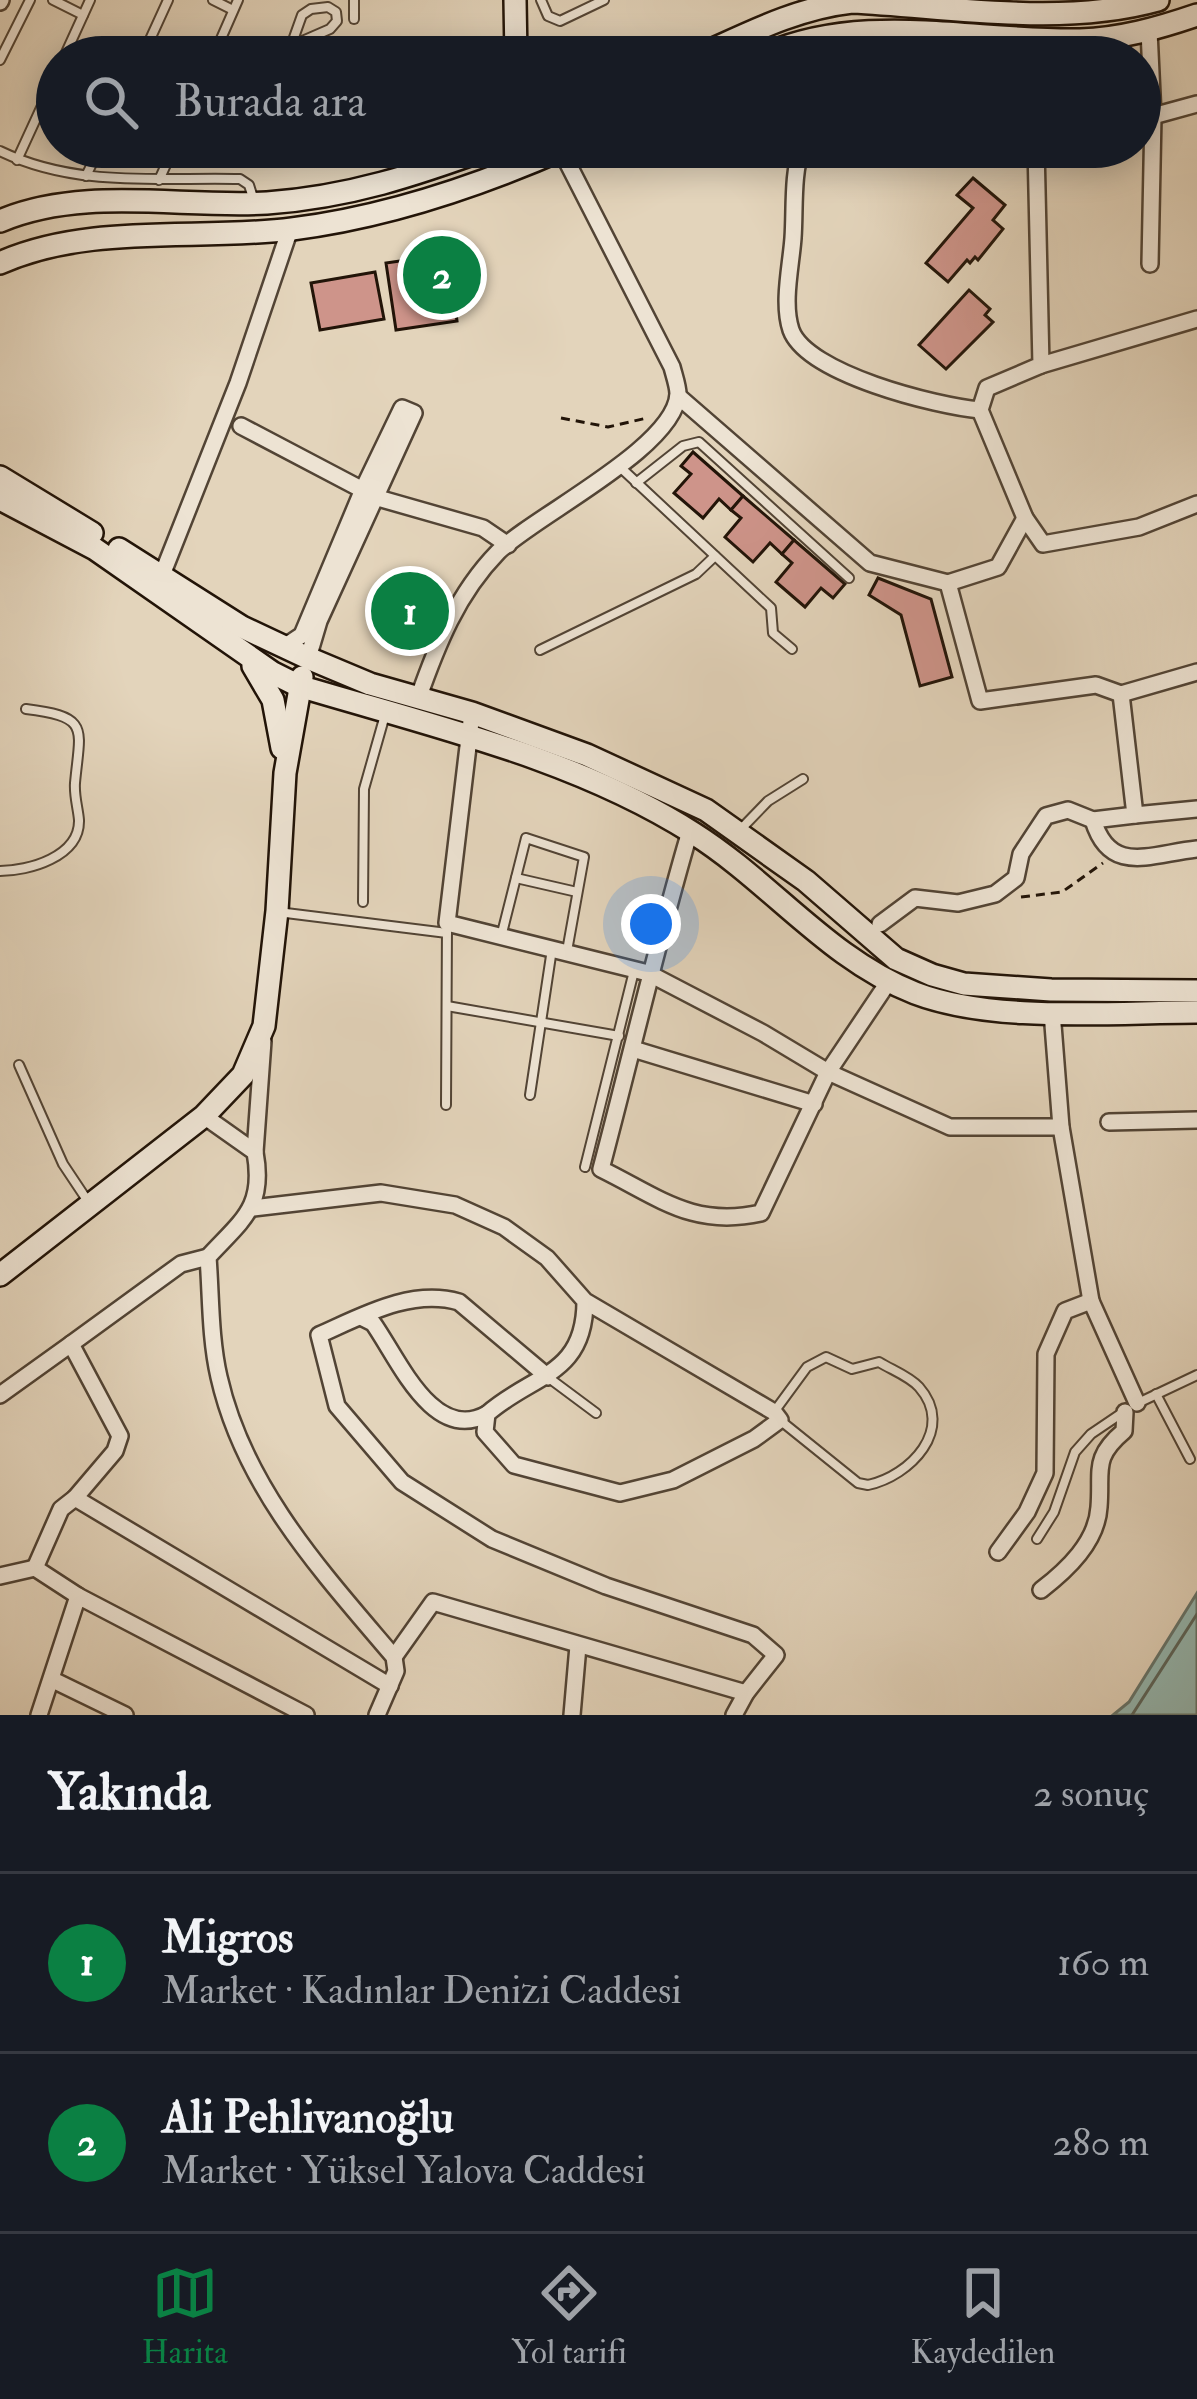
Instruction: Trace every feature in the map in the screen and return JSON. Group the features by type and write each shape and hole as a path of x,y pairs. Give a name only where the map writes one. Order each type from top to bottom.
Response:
{"main road":[{"path":"742,36 777,20 838,3 1079,14 1158,0"},
{"path":"515,4 516,36"},
{"path":"1112,36 1195,18"},
{"path":"0,221 29,209 92,201 246,203 347,195 429,168"},
{"path":"0,263 34,248 83,240 290,230 358,218 447,195 498,168"},
{"path":"0,236 72,215 212,214 246,203"},
{"path":"0,250 39,233 66,229 258,232"},
{"path":"0,477 242,627 284,647 418,699 472,713 587,755 706,810 806,881 896,959 964,984 1197,991"},
{"path":"0,499 95,549 274,674 585,777 690,831 741,866 844,956 915,993 967,1007 1197,1012"},
{"path":"235,646 273,700"},
{"path":"284,647 274,651 271,662 285,773"},
{"path":"0,1275 204,1116 243,1075 264,1026 285,773 301,670 284,647"},
{"path":"299,686 308,658"}],"street":[{"path":"1149,31 1149,36"},
{"path":"1161,114 1197,104"},
{"path":"573,168 672,367 678,396 871,562 948,583 998,567 1025,518"},
{"path":"800,168 788,315 804,351 848,374 946,407 980,410"},
{"path":"1036,168 1041,365"},
{"path":"1150,264 1152,168"},
{"path":"163,575 238,383 290,230"},
{"path":"1197,320 1041,365 987,388 980,410 1025,518 1043,544 1139,527 1197,504"},
{"path":"418,699 445,623 508,545 620,467 666,419 678,396"},
{"path":"284,647 302,635 402,408 414,413 319,621 308,658"},
{"path":"241,426 378,498 483,528 508,545"},
{"path":"948,583 980,701 1096,685 1121,694 1197,672"},
{"path":"1121,694 1135,815"},
{"path":"472,713 447,928 641,972 763,1033 828,1072 950,1127 1061,1127"},
{"path":"880,924 915,898 958,903 995,894 1016,878 1021,854 1046,816 1068,810 1093,820 1197,809"},
{"path":"1093,820 1098,838 1111,853 1123,857 1197,849"},
{"path":"690,831 641,972 633,1049 601,1169 702,1218 730,1220 761,1213 828,1072 889,981"},
{"path":"1041,1589 1063,1574 1094,1528 1100,1510 1100,1460 1124,1431 1131,1407 1091,1301 1061,1127 1052,1012"},
{"path":"0,1395 181,1264 208,1257 254,1208 260,1179 255,1152 264,1026"},
{"path":"633,1049 814,1104"},
{"path":"204,1116 255,1152"},
{"path":"1109,1122 1197,1120"},
{"path":"254,1208 381,1193 454,1204 504,1227 547,1258 585,1301 777,1416 754,1439 673,1480 620,1493 514,1465 485,1432 487,1414"},
{"path":"208,1257 218,1376 244,1449 299,1544 394,1657 396,1671 377,1715"},
{"path":"548,1377 459,1302 442,1297 397,1303 320,1335 338,1406 402,1482 492,1540 606,1586 753,1635 776,1655 734,1715"},
{"path":"362,1317 373,1323 417,1393 444,1417 475,1421 506,1397 548,1377 569,1357 585,1328 585,1301"},
{"path":"998,1552 1027,1513 1045,1473 1046,1354 1065,1311 1091,1301"},
{"path":"35,1568 61,1509 115,1451 120,1436 71,1344"},
{"path":"75,1498 389,1686"},
{"path":"0,1576 35,1568 77,1596 306,1715"},
{"path":"39,1715 77,1596"},
{"path":"394,1657 433,1602 746,1693"},
{"path":"572,1715 578,1646"},
{"path":"53,1679 125,1715"}],"lane":[{"path":"0,60 30,0"},
{"path":"53,0 83,15"},
{"path":"74,36 90,0"},
{"path":"152,36 168,0"},
{"path":"212,0 233,10"},
{"path":"222,36 238,0"},
{"path":"354,0 354,19"},
{"path":"515,4 542,1 548,16 560,22 604,0"},
{"path":"295,36 306,11 328,8 336,12 337,21 330,29 314,36"},
{"path":"17,160 36,119"},
{"path":"0,151 36,164"},
{"path":"52,168 86,176 240,179 249,184 246,203"},
{"path":"86,176 90,168"},
{"path":"159,180 164,168"},
{"path":"636,483 683,446 699,442 849,578"},
{"path":"620,467 771,608 773,633 793,649"},
{"path":"540,650 696,574 715,556"},
{"path":"0,872 19,871 58,856 75,836 79,822 75,800 81,748 78,730 61,713 26,709"},
{"path":"363,902 364,789 386,712"},
{"path":"740,831 768,801 803,778"},
{"path":"501,937 526,838 584,857 578,892 538,1022 530,1095"},
{"path":"516,878 578,892"},
{"path":"277,911 447,928 446,1105"},
{"path":"585,1167 641,972"},
{"path":"447,1006 620,1036"},
{"path":"19,1065 63,1164 90,1204"},
{"path":"826,1357 853,1369 879,1362 915,1382 927,1397 933,1422 928,1443 914,1461 868,1485 858,1483 777,1416 807,1366 826,1357"},
{"path":"1037,1539 1054,1512 1076,1452 1091,1434 1131,1407 1197,1375"},
{"path":"548,1377 596,1413"},
{"path":"1156,1394 1190,1459"}],"path":[{"path":"561,418 608,428 656,414 666,419"},
{"path":"995,894 1038,898 1062,892 1097,870 1111,853"}],"water":[{"path":"1197,1593 1197,1715 1113,1715 1129,1702"}],"building":[{"path":"973,178 1005,205 993,220 1003,229 978,260 967,260 948,282 926,263 973,208 957,195"},
{"path":"448,254 457,321 396,330 386,263"},
{"path":"375,272 384,319 320,330 311,283"},
{"path":"969,290 990,309 985,315 993,322 946,369 919,345"},
{"path":"693,452 743,496 731,510 719,499 703,518 674,493 691,474 681,466"},
{"path":"743,496 794,540 782,554 770,543 753,562 725,537 741,518 731,510"},
{"path":"794,540 845,584 833,598 821,588 805,607 776,582 792,563 782,554"},
{"path":"878,578 931,599 952,677 920,686 901,615 869,595"}],"place":[{"name":"Ali Pehlivanoğlu","path":"442,275"},
{"name":"Migros","path":"410,611"}]}
